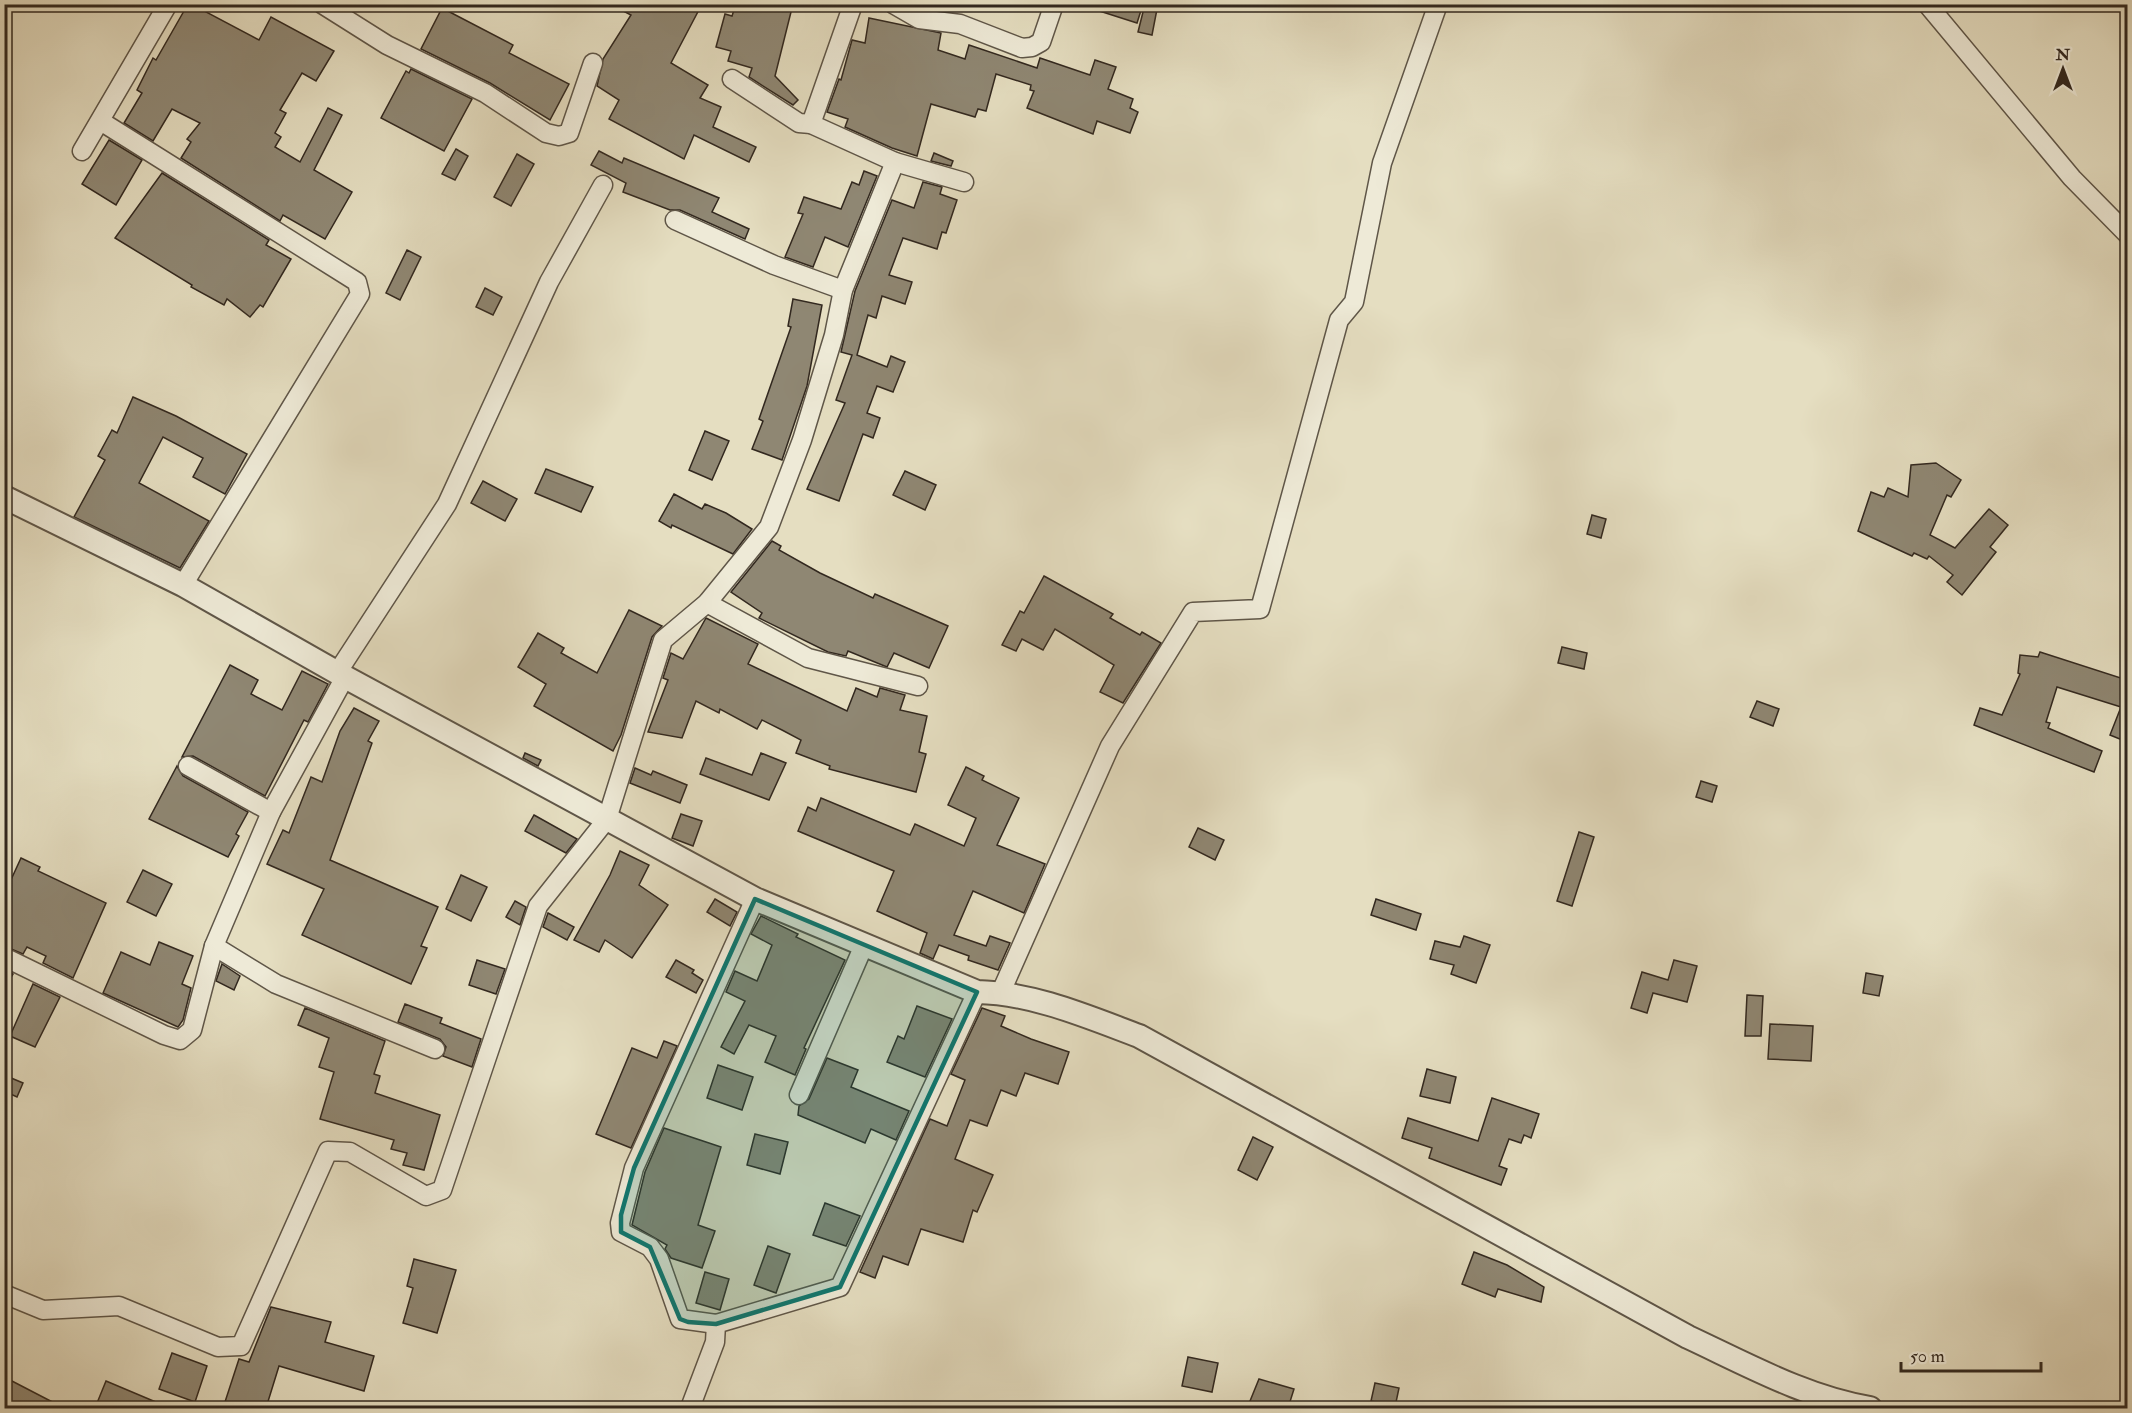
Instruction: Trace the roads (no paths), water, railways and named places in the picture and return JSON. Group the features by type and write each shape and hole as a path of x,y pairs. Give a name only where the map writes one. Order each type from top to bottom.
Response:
{"street":[{"path":"82,152 102,122 168,4"},
{"path":"322,4 387,45 484,93 546,133 559,136 569,133 593,63"},
{"path":"811,124 853,4"},
{"path":"893,4 919,19 960,24 1022,48 1032,47 1041,42 1054,4"},
{"path":"1001,993 1110,746 1193,612 1260,609 1339,320 1354,302 1382,163 1438,4"},
{"path":"1927,4 2072,178 2127,235"},
{"path":"732,79 799,123 811,124 895,162 964,182"},
{"path":"102,122 357,282 359,287 360,294 183,585"},
{"path":"4,1294 43,1310 119,1306 218,1347 241,1346 328,1151 350,1152 426,1196 442,1190 538,906 607,819 663,640 707,603 769,526 802,440 834,335 843,290 895,162"},
{"path":"4,957 164,1035 180,1040 192,1030 214,946 271,812 341,675 447,504 549,282 603,185"},
{"path":"675,220 774,265 843,290"},
{"path":"4,497 183,585 341,675 755,899 977,992 1001,993 1076,1012 1139,1036 1689,1337 1776,1377 1830,1398 1870,1408"},
{"path":"707,603 808,658 918,686"},
{"path":"188,766 271,812"},
{"path":"755,899 633,1168 620,1223 621,1232 650,1247 659,1259 680,1319 716,1324 730,1317 840,1287 977,992"},
{"path":"799,1095 864,945"},
{"path":"214,946 276,984 435,1049"},
{"path":"690,1408 715,1342 716,1324"}]}
